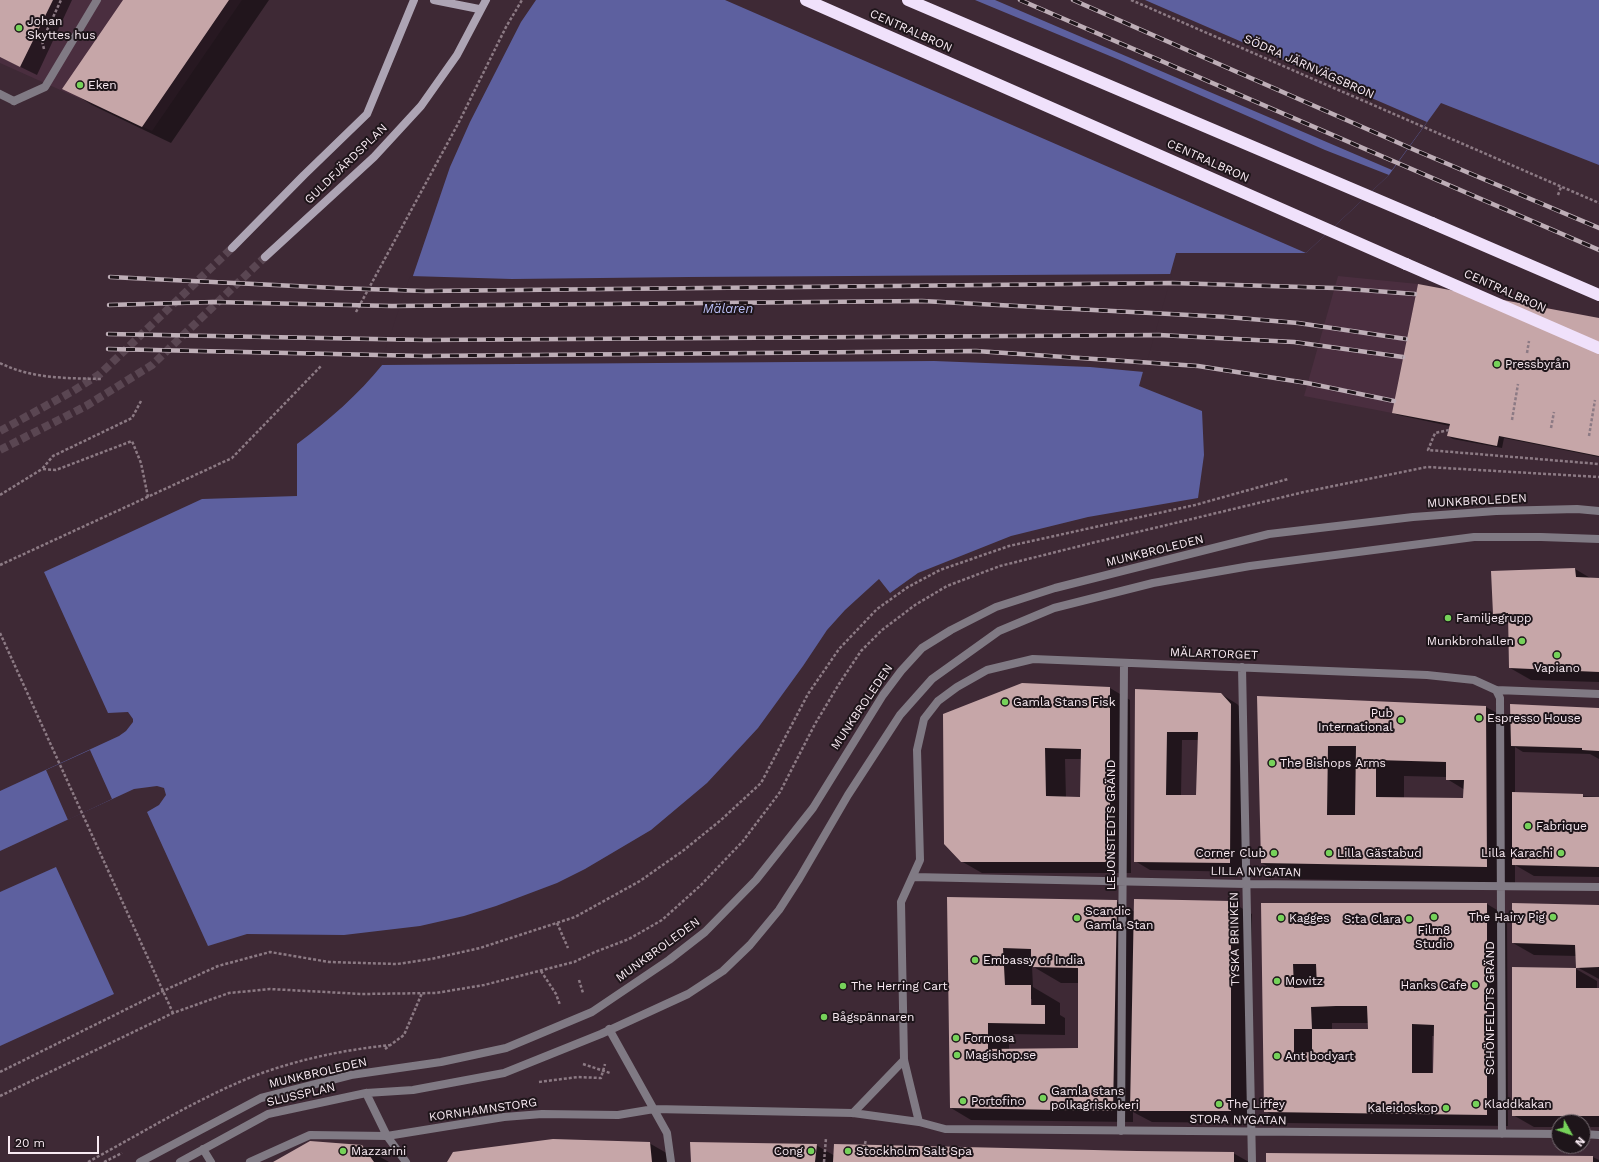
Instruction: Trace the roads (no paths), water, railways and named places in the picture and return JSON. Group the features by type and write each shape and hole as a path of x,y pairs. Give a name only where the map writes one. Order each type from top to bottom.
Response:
{"highway":[{"name":"CENTRALBRON","path":"806,0 1599,348"},
{"path":"908,0 1599,295"}],"main road":[{"name":"GULDFJÄRDSPLAN","path":"232,248 367,114 414,0"},
{"path":"434,0 479,9"},
{"name":"GULDFJÄRDSPLAN","path":"265,256 374,157 421,106 457,54 479,9 486,0"}],"street":[{"path":"0,94 14,101 45,87 97,0"},
{"name":"MUNKBROLEDEN","path":"261,1098 352,1075 441,1062 506,1048 592,1012 669,960 705,932 756,880 813,808 882,695 901,670 922,648 951,630 996,607 1055,588 1269,534 1413,517 1496,511 1577,509 1599,511"},
{"path":"406,1162 387,1136 366,1093 413,1090 504,1073 601,1034 609,1029 688,994 723,971 750,946 780,910 800,879 848,795 900,715 932,679 999,631 1061,606 1153,583 1250,566 1474,537 1599,539"},
{"name":"MÄLARTORGET","path":"913,877 920,860 917,750 924,719 938,701 957,687 988,670 1033,660 1242,667 1427,675 1474,680 1496,690"},
{"name":"LEJONSTEDTS GRÄND","path":"1121,1130 1124,663"},
{"name":"TYSKA BRINKEN","path":"1242,667 1252,1162"},
{"path":"1496,690 1599,694"},
{"name":"SCHÖNFELDTS GRÄND","path":"1496,690 1500,698 1502,1134"},
{"path":"913,877 901,902 904,1060 919,1122"},
{"name":"LILLA NYGATAN","path":"913,877 1246,884 1599,887"},
{"path":"609,1029 667,1133 670,1162"},
{"path":"853,1113 904,1060"},
{"name":"SLUSSPLAN","path":"180,1162 268,1114 366,1093"},
{"name":"SLUSSPLAN","path":"140,1162 261,1098"},
{"name":"KORNHAMNSTORG","path":"387,1136 504,1117 542,1114 618,1115 654,1109 853,1113 919,1122"},
{"name":"STORA NYGATAN","path":"919,1122 945,1129 1121,1130 1251,1133 1551,1134"},
{"path":"250,1162 310,1135 387,1136"},
{"path":"203,1150 211,1162"}],"water":[{"name":"Mälaren","path":"536,0 1599,0 1599,165 1441,103 1389,175 1306,253 1176,253 1139,386 1202,411 1204,455 1198,498 1088,517 1011,536 918,573 890,593 879,579 845,610 827,630 758,728 707,783 651,830 585,869 557,883 496,906 464,916 420,926 344,935 247,934 208,946 147,812 159,805 166,795 164,788 157,786 134,789 0,851 0,791 119,736 126,731 133,722 133,719 128,712 108,713 44,572 202,499 297,496 297,444 343,407 383,364 450,167 470,122 521,22"},
{"path":"56,867 114,994 0,1046 0,892"}],"tunnel":[{"path":"0,431 73,391 100,374 232,248"},
{"path":"0,450 86,406 152,365 265,257"}],"railway":[{"path":"1020,0 1599,250"},
{"path":"1073,0 1417,151 1599,228"},
{"path":"110,277 425,291 1172,283 1335,288 1415,294"},
{"path":"109,305 213,302 392,306 922,301 1227,317 1298,323 1406,339"},
{"path":"108,334 426,340 1159,335 1294,342 1403,357"},
{"path":"108,349 424,356 976,351 1198,366 1307,383 1394,401"}],"place":[{"name":"Johan Skyttes hus","path":"19,28"},
{"name":"Eken","path":"80,85"},
{"name":"Pressbyrån","path":"1497,364"},
{"name":"Familjegrupp","path":"1448,618"},
{"name":"Munkbrohallen","path":"1522,641"},
{"name":"Vapiano","path":"1557,655"},
{"name":"Gamla Stans Fisk","path":"1005,702"},
{"name":"Espresso House","path":"1479,718"},
{"name":"Pub International","path":"1401,720"},
{"name":"The Bishops Arms","path":"1272,763"},
{"name":"Fabrique","path":"1528,826"},
{"name":"Corner Club","path":"1274,853"},
{"name":"Lilla Gästabud","path":"1329,853"},
{"name":"Lilla Karachi","path":"1561,853"},
{"name":"Film8 Studio","path":"1434,917"},
{"name":"The Hairy Pig","path":"1553,917"},
{"name":"Scandic Gamla Stan","path":"1077,918"},
{"name":"Kagges","path":"1281,918"},
{"name":"S:ta Clara","path":"1409,919"},
{"name":"Embassy of India","path":"975,960"},
{"name":"Movitz","path":"1277,981"},
{"name":"Hanks Cafe","path":"1475,985"},
{"name":"The Herring Cart","path":"843,986"},
{"name":"Bågspännaren","path":"824,1017"},
{"name":"Formosa","path":"956,1038"},
{"name":"Magishop.se","path":"957,1055"},
{"name":"Ant bodyart","path":"1277,1056"},
{"name":"Gamla stans polkagriskokeri","path":"1043,1098"},
{"name":"Portofino","path":"963,1101"},
{"name":"The Liffey","path":"1219,1104"},
{"name":"Kladdkakan","path":"1476,1104"},
{"name":"Kaleidoskop","path":"1446,1108"},
{"name":"Mazzarini","path":"343,1151"},
{"name":"Cong","path":"811,1151"},
{"name":"Stockholm Salt Spa","path":"848,1151"}]}
